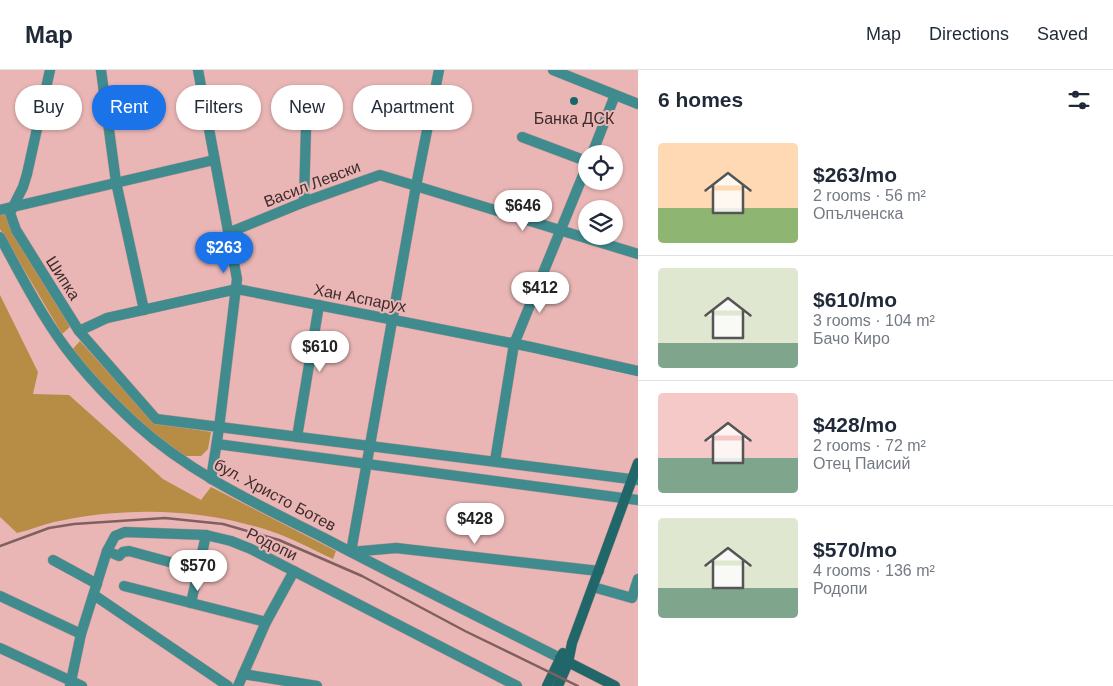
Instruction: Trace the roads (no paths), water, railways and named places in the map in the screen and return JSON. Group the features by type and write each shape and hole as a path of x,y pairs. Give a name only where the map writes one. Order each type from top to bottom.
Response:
{"main road":[{"path":"548,686 572,643 625,498 635,480 638,463"},
{"path":"558,686 564,660"},
{"name":"бул. Христо Ботев","path":"564,660 615,686"}],"street":[{"path":"12,206 23,187 27,174 50,70"},
{"path":"101,70 116,182 144,310"},
{"path":"198,70 236,271 237,289 220,428 211,479"},
{"path":"439,70 416,186 351,552 396,548 599,571"},
{"path":"553,70 638,104"},
{"path":"596,145 615,95"},
{"path":"304,202 306,130"},
{"path":"522,137 578,159"},
{"path":"0,210 214,160"},
{"name":"Васил Левски","path":"228,233 304,202 380,175 638,254"},
{"path":"495,461 514,344 578,188"},
{"name":"Шипка","path":"12,206 10,213 16,230 79,331 156,419 635,480"},
{"name":"бул. Христо Ботев","path":"0,236 29,291 65,347 137,425 178,458 211,479 564,660"},
{"name":"Хан Аспарух","path":"79,331 108,318 237,289 514,344 638,371"},
{"path":"297,437 319,305"},
{"path":"217,444 638,500"},
{"name":"Родопи","path":"71,684 81,634 106,551 115,536 125,532 206,536 231,541 251,549 517,686"},
{"path":"190,603 206,536"},
{"path":"106,551 119,556 129,551 199,570"},
{"path":"53,560 97,584"},
{"path":"238,686 266,622 294,571"},
{"path":"593,587 632,598 638,579"},
{"path":"124,586 266,622"},
{"path":"94,595 228,686"},
{"path":"0,596 81,634"},
{"path":"0,648 71,684 82,686"},
{"path":"243,674 317,686"}],"railway":[{"path":"0,546 49,528 74,524 165,518 223,524 279,540 362,576 465,631 578,686"}],"place":[{"name":"Банка ДСК","path":"574,101"}]}
